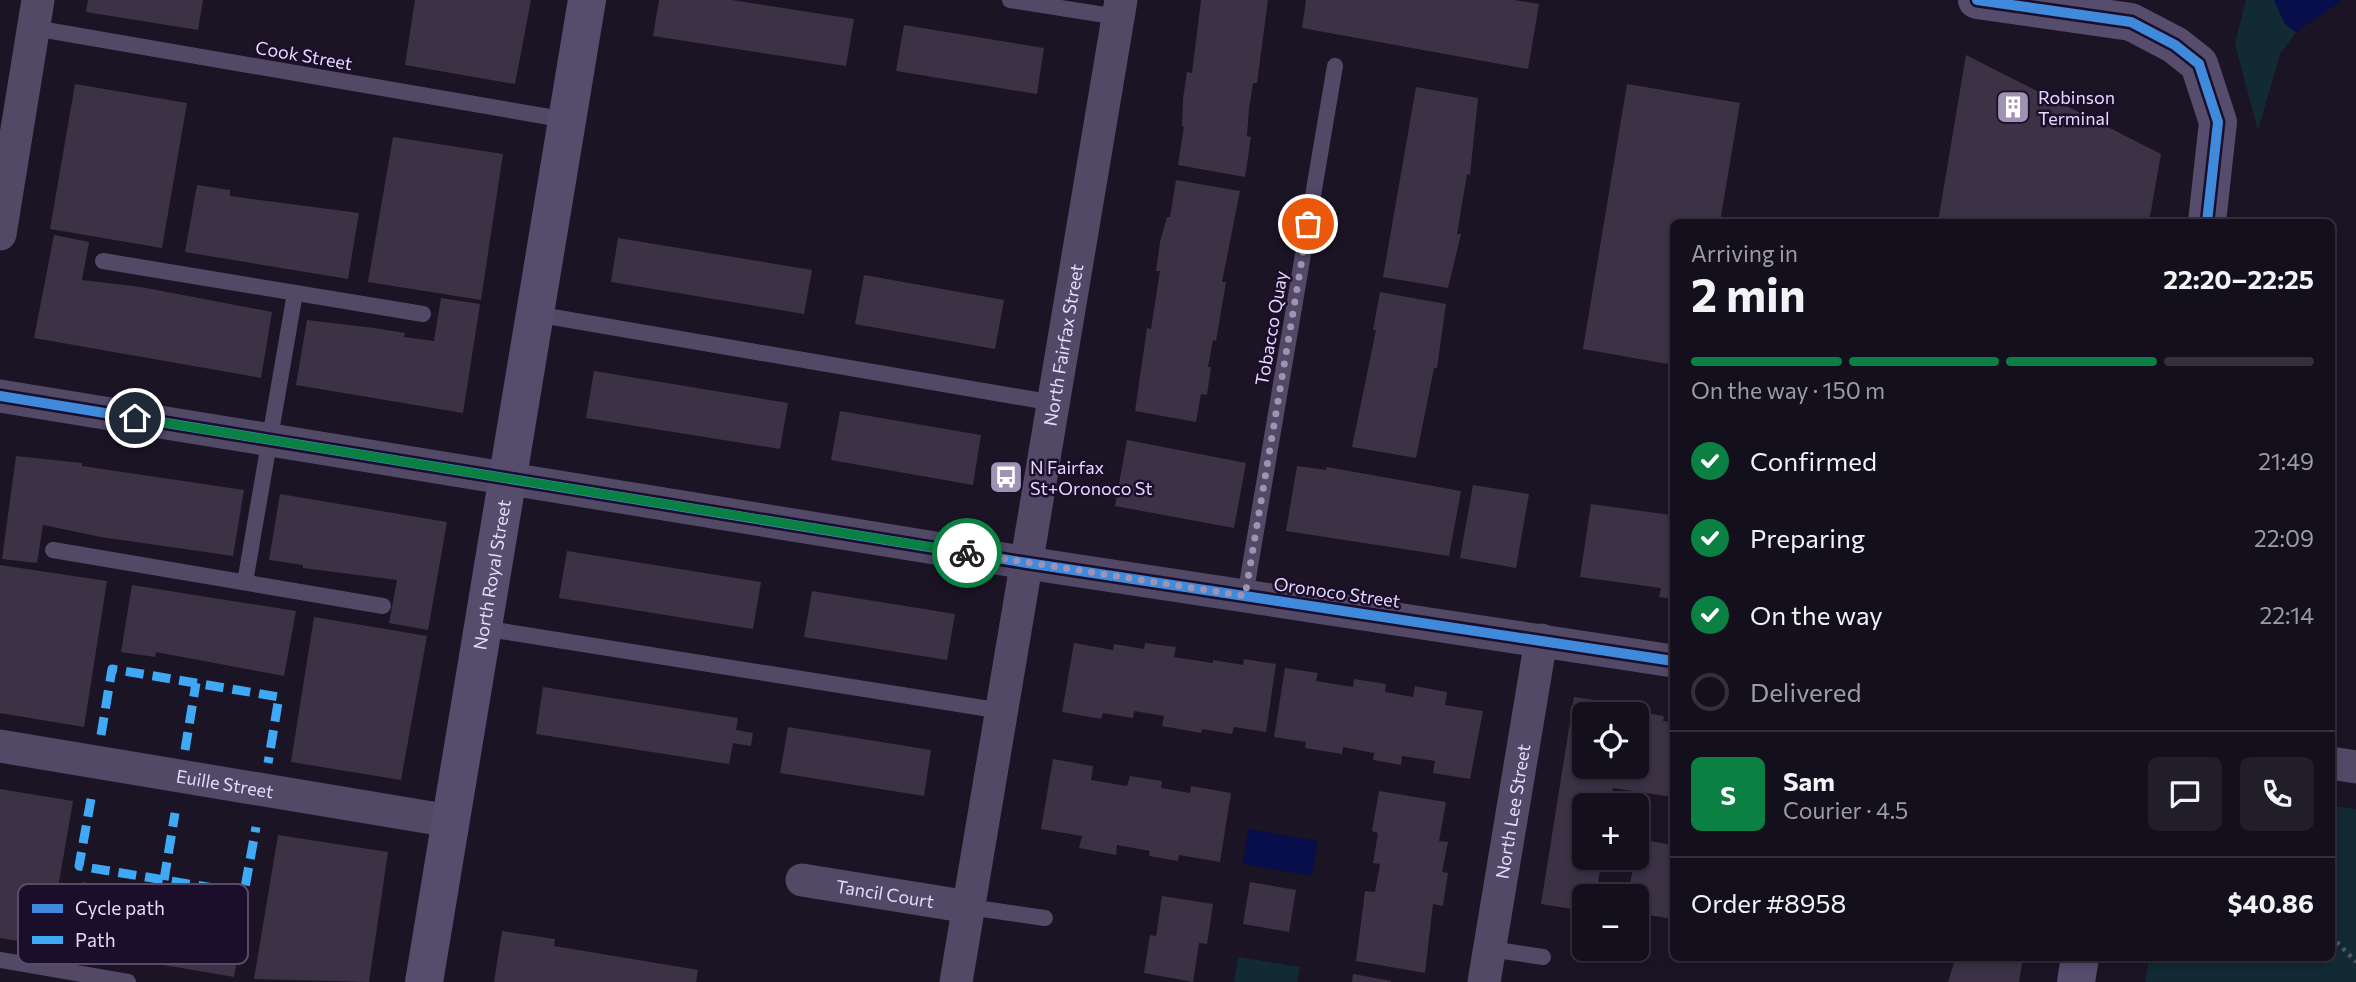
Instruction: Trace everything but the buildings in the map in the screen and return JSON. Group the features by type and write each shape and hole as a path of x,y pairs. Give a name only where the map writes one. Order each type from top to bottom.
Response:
{"main road":[{"name":"North Royal Street","path":"424,982 587,0"},
{"path":"1977,0 2131,22 2175,45 2199,64 2218,122 2207,219"},
{"path":"2076,982 2079,961"}],"street":[{"name":"North Fairfax Street","path":"956,982 1120,9"},
{"path":"0,234 7,161 36,14"},
{"name":"Oronoco Street","path":"0,396 1027,563 1670,661"},
{"name":"North Lee Street","path":"1484,982 1541,640"},
{"name":"Euille Street","path":"0,746 450,821"},
{"path":"2335,764 2356,767"},
{"name":"Tancil Court","path":"802,880 969,907"}],"lane":[{"path":"1010,0 1120,9"},
{"name":"Cook Street","path":"36,14 567,120"},
{"name":"Tobacco Quay","path":"1245,596 1335,66"},
{"path":"103,261 423,314"},
{"path":"245,582 295,293"},
{"path":"535,314 1054,403"},
{"path":"53,550 383,606"},
{"path":"482,628 1002,711"},
{"path":"969,907 1045,918"},
{"path":"1490,949 1543,957"},
{"path":"0,960 18,963"},
{"path":"23,964 128,982"}],"path":[{"path":"2335,940 2356,962"}],"shaded area":[{"path":"2246,0 2274,0 2285,24 2296,32 2280,54 2258,130 2235,44"},
{"path":"2274,0 2343,0 2296,32 2285,24"},
{"path":"2335,806 2356,809 2356,982 2145,982 2148,961 2335,961"},
{"path":"1248,829 1318,841 1312,876 1243,864"},
{"path":"1238,957 1300,967 1297,982 1234,982"}],"marked path":[{"path":"101,735 112,669 279,697 268,763"},
{"path":"185,750 196,683"},
{"path":"91,799 79,866 189,884"},
{"path":"164,880 175,813"},
{"path":"246,884 256,827"}],"cycle path":[{"path":"1977,0 2131,22 2175,45 2199,64"},
{"path":"2199,64 2218,122 2207,219"},
{"path":"0,396 1027,563 1670,661"}],"way so far":[{"path":"967,553 1245,596 1308,224"}],"place":[{"name":"Robinson Terminal","path":"2013,107"},
{"name":"N Fairfax St+Oronoco St","path":"1006,477"}],"route":[{"path":"135,418 967,553"}]}
